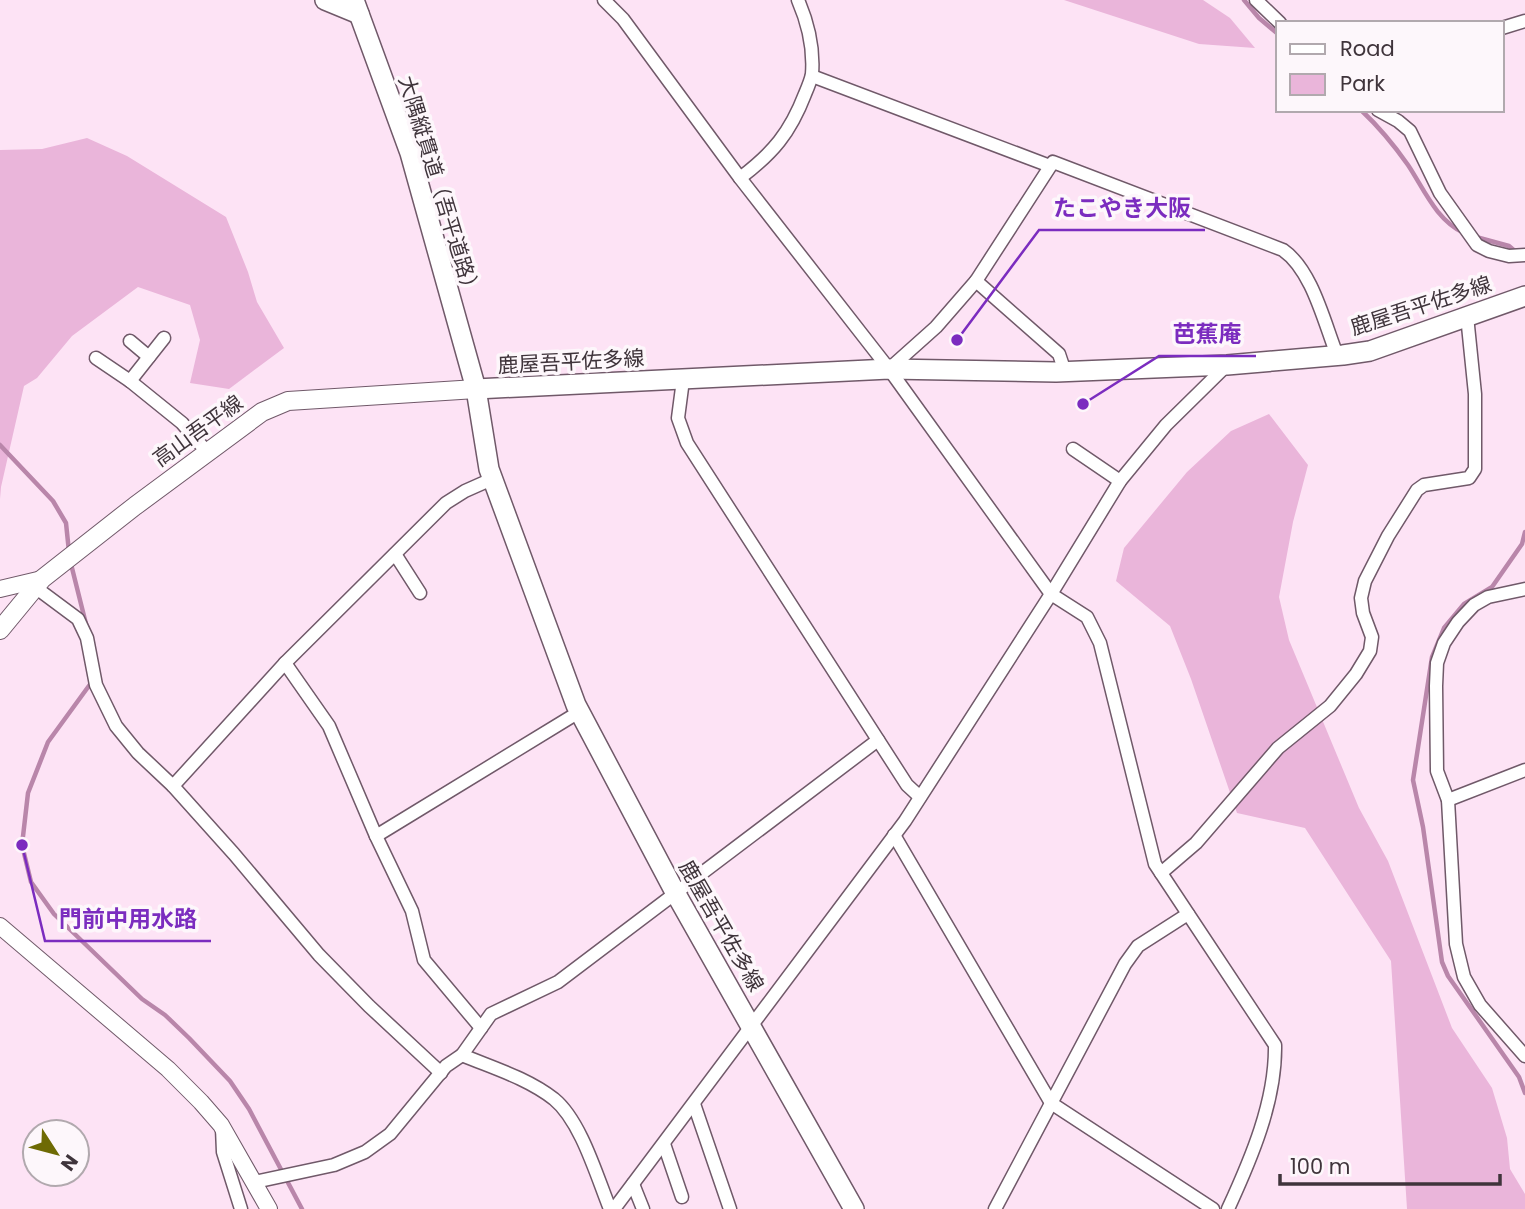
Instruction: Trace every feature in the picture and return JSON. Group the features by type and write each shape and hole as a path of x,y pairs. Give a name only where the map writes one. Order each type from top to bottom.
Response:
{"main road":[{"path":"325,0 356,7"},
{"name":"大隅縦貫道（吾平道路）","path":"356,7 410,153 476,389"},
{"name":"鹿屋吾平佐多線","path":"854,1209 676,894 579,712 489,470 476,389 889,369 1065,372 1227,365 1370,351 1525,296"},
{"name":"高山吾平線","path":"0,630 39,583 135,506 262,412 288,401 476,389"}],"street":[{"path":"604,0 623,19 740,178 889,369 1051,594 1087,617 1100,643 1155,864 1275,1045 1269,1101 1228,1209"},
{"path":"740,178 768,156 787,131 799,110 812,76 808,24 798,0"},
{"path":"1256,0 1278,21"},
{"path":"1504,27 1525,21"},
{"path":"812,76 1050,166"},
{"path":"1382,112 1410,131 1440,193 1476,245 1509,256 1525,255"},
{"path":"889,369 936,327 976,281 1053,162 1283,250 1294,258 1304,271 1337,355"},
{"path":"976,281 1059,355 1065,372"},
{"path":"1161,873 1196,843 1278,748 1330,706 1356,674 1370,651 1372,637 1363,613 1361,598 1365,581 1388,536 1418,489 1424,485 1469,478 1475,469 1475,394 1467,316"},
{"path":"130,381 164,338"},
{"path":"130,341 149,357"},
{"path":"96,358 183,423 207,452"},
{"path":"462,1055 533,1085 556,1101 572,1120 612,1209 664,1144 894,835 1051,594 1120,481 1166,425 1227,365"},
{"path":"683,380 678,418 687,443 907,785 920,797"},
{"path":"1073,449 1120,481"},
{"path":"173,786 285,663 446,503 492,479"},
{"path":"395,554 420,593"},
{"path":"0,589 39,583 78,619 87,638 96,685 116,726 138,753 173,786 234,854 319,955 441,1073"},
{"path":"1525,589 1488,597 1474,605 1444,643 1437,663 1437,771 1448,800 1455,944 1464,977 1480,1005 1525,1056"},
{"path":"285,663 329,726 376,836 412,911 424,960 481,1028"},
{"path":"376,836 579,712"},
{"path":"256,1182 325,1167 365,1152 390,1134 441,1073 462,1055 491,1014 558,982 878,740"},
{"path":"1448,800 1525,770"},
{"path":"894,835 1051,1103 1213,1209"},
{"path":"995,1209 1112,988 1138,946 1188,914"},
{"path":"0,926 168,1069 201,1102 221,1125 256,1182 269,1209"},
{"path":"694,1104 730,1209"},
{"path":"221,1125 223,1152 241,1209"},
{"path":"664,1144 682,1197"},
{"path":"633,1184 643,1209"}],"green space":[{"path":"1064,0 1203,0 1230,18 1255,48 1199,44"},
{"path":"87,138 127,156 226,217 257,302 284,348 229,389 190,383 200,340 190,305 138,287 72,336 37,378 24,386 0,499 0,150 42,149"},
{"path":"1269,414 1308,465 1293,522 1279,597 1289,640 1359,808 1388,861 1452,1028 1492,1088 1507,1138 1510,1169 1525,1194 1525,1209 1407,1209 1391,961 1305,828 1237,813 1170,626 1116,581 1124,548 1187,472 1231,431"}],"waterway":[{"path":"1244,0 1276,32"},
{"path":"1363,112 1397,150 1438,212 1464,233"},
{"path":"1476,237 1509,246 1516,252"},
{"path":"0,445 53,501 66,523 69,552"},
{"path":"1525,532 1522,544 1492,587 1464,604 1444,628 1432,657 1413,780 1423,827 1442,962 1448,976 1519,1077 1525,1093"},
{"path":"71,564 86,624"},
{"path":"91,683 48,742 28,793 22,845 31,882 54,914 142,999 165,1015 230,1081 249,1109 302,1209"}],"place":[{"name":"たこやき大阪","path":"957,340"},
{"name":"芭蕉庵","path":"1083,404"},
{"name":"門前中用水路","path":"22,845"}]}
